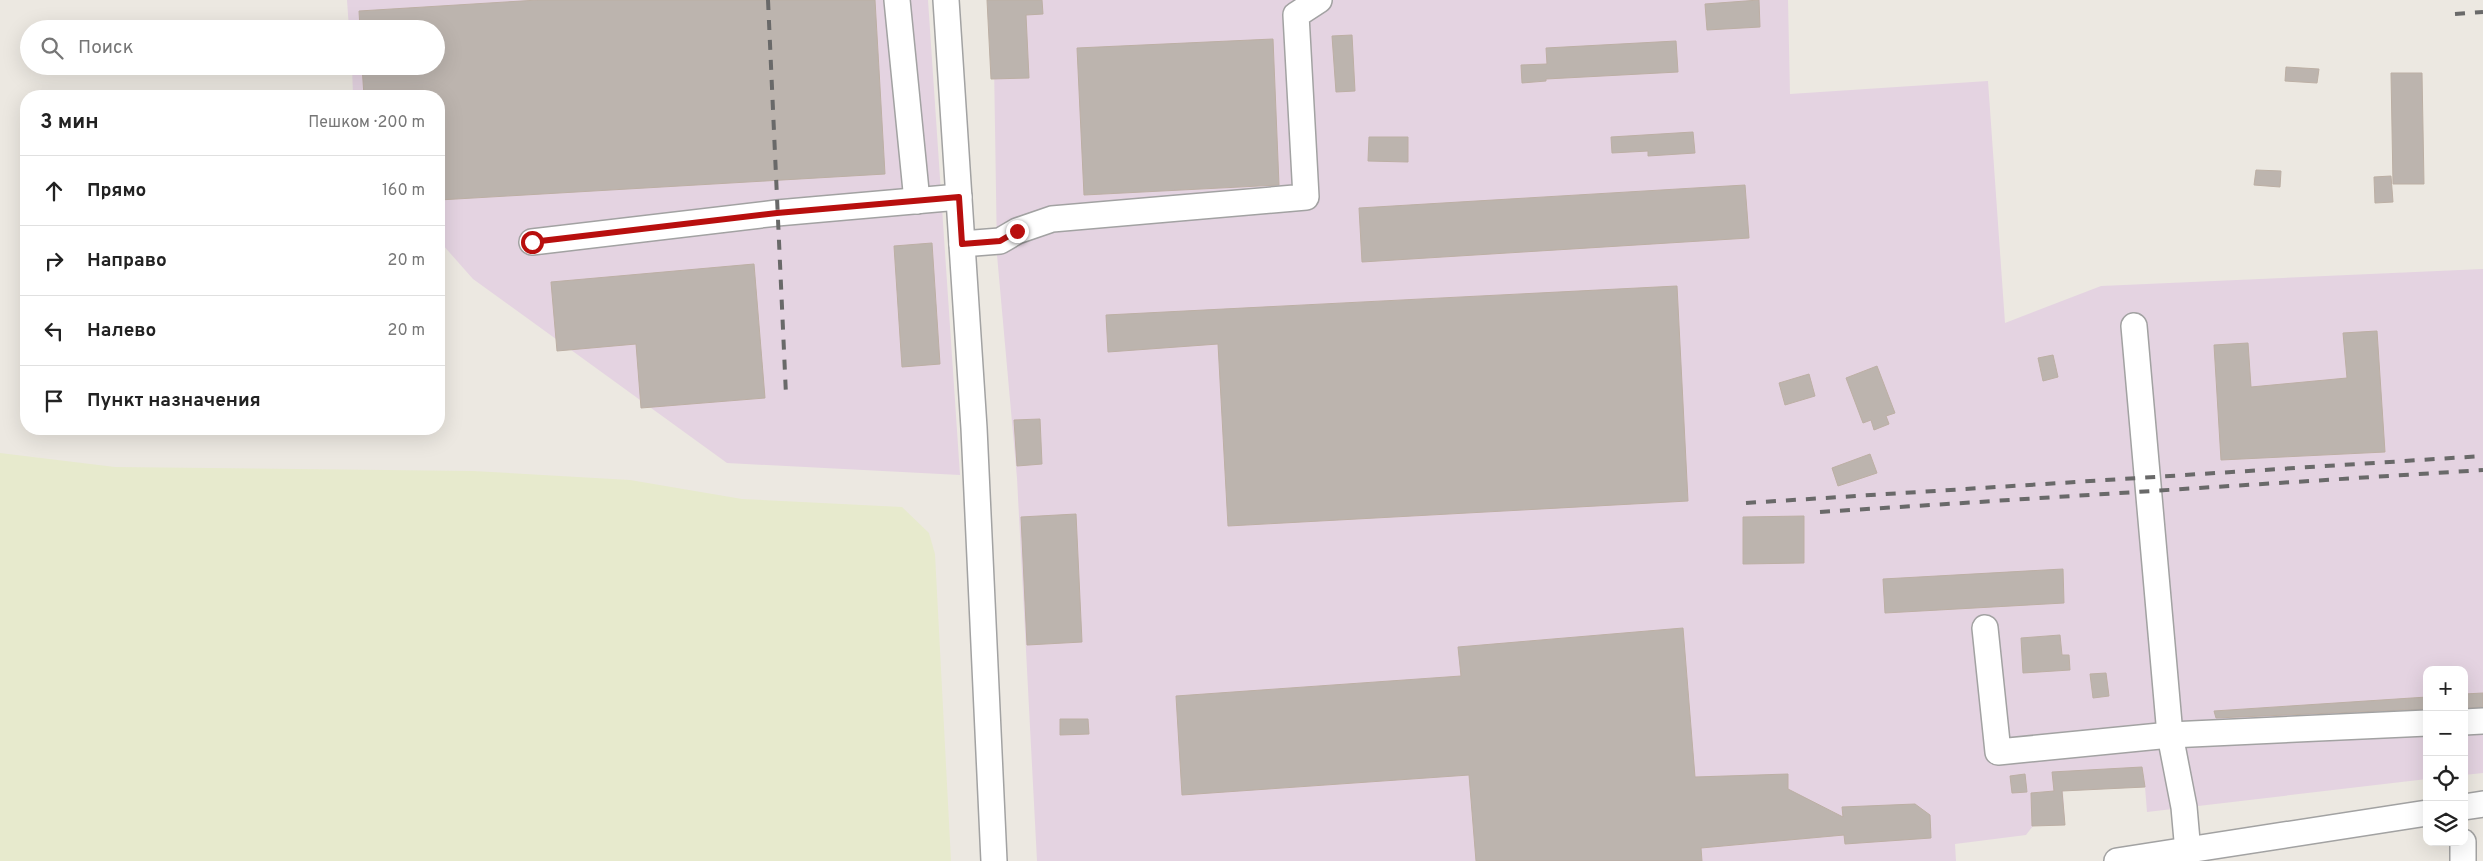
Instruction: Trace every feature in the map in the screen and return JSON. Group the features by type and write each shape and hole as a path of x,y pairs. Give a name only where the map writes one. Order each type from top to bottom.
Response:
{"street":[{"path":"897,0 917,201"},
{"path":"946,0 974,428 994,861"},
{"path":"962,244 1000,241 1017,231 1052,219 1306,197 1296,15 1319,0"},
{"path":"532,242 777,213 959,197"},
{"path":"2134,326 2170,735 2184,806 2188,852"},
{"path":"1984,628 1998,752 2170,735 2423,723"},
{"path":"2468,722 2483,721"},
{"path":"2468,806 2483,804"},
{"path":"2117,861 2188,852 2423,814"},
{"path":"2463,846 2463,861"}],"shaded area":[{"path":"347,0 928,0 960,475 727,463 473,279 445,247 445,90 353,90 352,75 445,75 445,20 348,20"},
{"path":"993,0 1788,0 1790,94 1988,81 2005,323 2101,286 2483,269 2483,773 2468,775 2468,666 2423,666 2423,779 2147,812 2145,787 2063,791 2065,825 2033,826 2026,835 1955,844 1956,861 1037,861 1017,478 997,255"}],"green space":[{"path":"0,453 115,467 473,471 630,480 742,499 902,507 929,533 935,554 951,861 0,861"}],"building":[{"path":"538,0 875,0 885,174 445,200 445,90 364,90 363,75 445,75 445,20 360,20 359,11"},
{"path":"987,0 1042,0 1043,14 1026,15 1029,78 991,79"},
{"path":"1759,0 1760,27 1707,30 1705,4"},
{"path":"1352,35 1355,91 1336,92 1332,36"},
{"path":"1273,39 1279,185 1084,195 1077,48"},
{"path":"1676,41 1678,72 1546,79 1546,81 1522,83 1521,65 1547,64 1546,48"},
{"path":"2286,67 2319,69 2317,83 2285,81"},
{"path":"2391,73 2422,73 2424,184 2393,184"},
{"path":"1693,132 1695,153 1648,156 1648,151 1612,153 1611,137"},
{"path":"1369,137 1408,137 1408,162 1368,161"},
{"path":"2256,170 2281,171 2280,187 2254,185"},
{"path":"2391,176 2393,202 2375,203 2374,177"},
{"path":"1745,185 1749,238 1362,262 1359,208"},
{"path":"932,243 940,364 902,367 894,246"},
{"path":"754,264 765,398 641,408 636,344 557,351 551,282"},
{"path":"1677,286 1688,501 1228,526 1218,344 1108,352 1106,315"},
{"path":"2377,331 2385,452 2221,460 2214,345 2248,343 2251,387 2347,378 2343,333"},
{"path":"2053,355 2058,377 2043,381 2038,358"},
{"path":"1877,366 1895,413 1886,416 1889,424 1874,430 1871,420 1863,423 1846,378"},
{"path":"1809,374 1815,396 1785,405 1779,383"},
{"path":"1040,419 1042,464 1017,466 1014,420"},
{"path":"1870,454 1877,473 1838,486 1832,468"},
{"path":"1076,514 1082,642 1027,645 1021,517"},
{"path":"1804,516 1804,563 1743,564 1743,517"},
{"path":"2063,569 2064,603 1885,613 1883,579"},
{"path":"1683,628 1695,777 1788,774 1788,789 1843,817 1842,807 1915,804 1930,815 1931,838 1845,844 1844,835 1701,848 1702,861 1476,861 1469,775 1182,795 1176,696 1461,676 1458,647"},
{"path":"2060,635 2062,655 2069,655 2070,670 2023,673 2021,638"},
{"path":"2106,673 2109,696 2093,698 2090,674"},
{"path":"2483,693 2483,707 2468,708 2468,694"},
{"path":"2423,697 2423,709 2216,718 2214,711"},
{"path":"1060,719 1088,719 1089,734 1060,735"},
{"path":"2142,767 2145,787 2062,791 2065,825 2032,826 2031,793 2054,791 2052,772"},
{"path":"2025,774 2027,792 2012,793 2010,776"}],"railway":[{"path":"768,0 786,395"},
{"path":"2455,14 2483,12"},
{"path":"1746,503 2483,456"},
{"path":"1820,512 2483,470"}],"route":[{"path":"532,242 777,213 959,197 962,244 1000,241 1017,231"}]}
